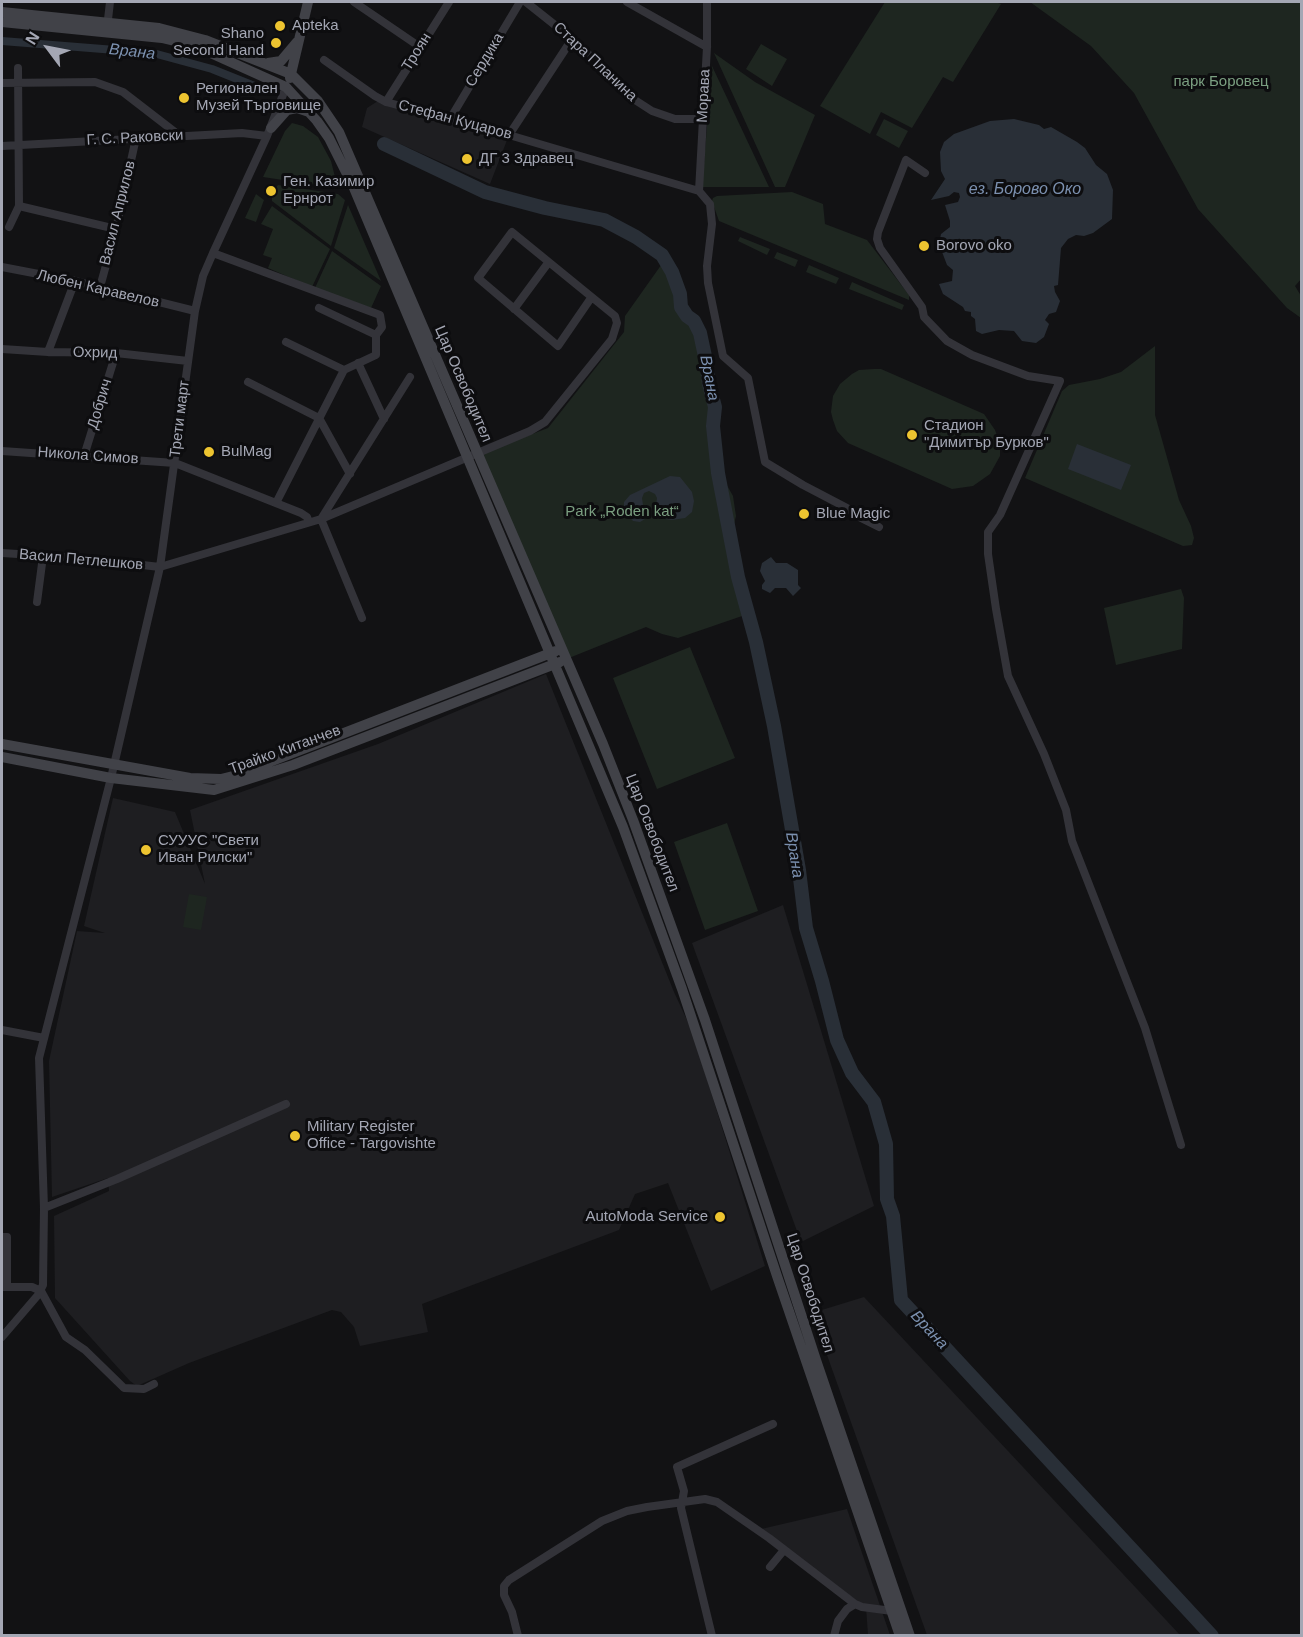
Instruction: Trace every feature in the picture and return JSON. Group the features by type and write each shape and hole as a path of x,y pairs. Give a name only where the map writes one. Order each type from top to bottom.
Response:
{"street":[{"path":"107,26 110,2"},
{"path":"2,12 107,26 184,42 286,87 309,2"},
{"path":"354,2 420,47"},
{"name":"Троян","path":"386,102 449,2"},
{"name":"Сердика","path":"450,119 520,2"},
{"name":"Стара Планина","path":"526,2 573,39 635,100 652,111 675,119 703,119"},
{"path":"627,2 707,47"},
{"name":"Морава","path":"699,191 707,47 707,2"},
{"path":"2,22 159,28 191,35 291,74"},
{"path":"266,64 282,61 301,36"},
{"path":"509,135 573,39"},
{"name":"Стефан Куцаров","path":"324,60 386,102 509,135 699,191"},
{"path":"9,227 19,206 18,68"},
{"name":"Цар Освободител","path":"291,74 318,101 339,132 363,184 553,659 623,827 682,989 900,1635"},
{"path":"2,83 96,82 123,92 180,136"},
{"name":"Цар Освободител","path":"286,87 329,138 354,188 472,455 566,659 633,820 705,1020 910,1635"},
{"name":"Трети март","path":"41,1291 44,1280 44,1208 38,1073 44,1038 111,778 160,567 195,311 203,276 269,132 286,87"},
{"path":"269,132 287,110 297,108 309,112"},
{"name":"Г. С. Раковски","path":"2,146 269,132"},
{"name":"Васил Априлов","path":"100,287 116,229 136,138"},
{"path":"925,172 906,160 877,239 880,248 922,308 924,317 947,341 972,355 1028,376 1060,381 1000,515 988,532 988,554 996,609 1008,676 1044,754 1066,810 1072,841 1145,1028 1181,1145"},
{"path":"699,191 710,204 712,221 707,275 723,356 748,378 765,462 803,485 848,507 859,517 879,527"},
{"path":"19,206 116,229"},
{"path":"160,567 321,519 545,422 612,339 617,322 615,316 512,232 478,278 558,346 591,298"},
{"path":"213,253 380,315 382,327 376,335 376,355 344,370 276,503"},
{"path":"514,309 548,263"},
{"name":"Любен Каравелов","path":"2,267 75,281 195,311"},
{"path":"48,352 75,281"},
{"path":"319,308 376,335"},
{"path":"286,342 344,370"},
{"name":"Охрид","path":"2,349 116,353 188,361"},
{"name":"Добрич","path":"84,456 116,353"},
{"path":"358,363 384,419"},
{"path":"321,519 410,377"},
{"path":"248,382 320,418 350,474"},
{"name":"Никола Симов","path":"2,451 175,463 301,513 307,517 309,522"},
{"path":"321,519 362,618"},
{"name":"Васил Петлешков","path":"2,553 160,567"},
{"path":"37,602 43,556"},
{"name":"Трайко Китанчев","path":"2,757 111,778 214,790 293,765 553,659 561,649"},
{"name":"Трайко Китанчев","path":"2,744 202,780 233,776 553,659 566,659"},
{"path":"2,1030 44,1038"},
{"path":"44,1208 117,1179 286,1104"},
{"path":"2,1237 7,1237 4,1286 32,1287 41,1291 66,1337 85,1350 124,1388 144,1389 154,1384"},
{"path":"2,1337 41,1291"},
{"path":"712,1635 681,1508 684,1491 677,1467 773,1424"},
{"path":"518,1635 512,1612 504,1595 504,1586 509,1580 602,1521 627,1511 705,1499 717,1502 855,1604 892,1611"},
{"path":"770,1567 784,1550"},
{"path":"834,1635 838,1621 847,1609 855,1604"}],"shaded area":[{"name":"ДГ 3 Здравец","path":"381,99 509,135 490,184 362,127 367,108"},
{"path":"546,674 674,992 692,1031 765,1266 711,1291 668,1183 635,1194 619,1230 422,1304 428,1332 360,1346 354,1327 341,1312 332,1310 189,1363 137,1386 55,1298 54,1216 109,1191 108,1178 52,1197 49,1061 77,931 105,933 84,926 113,798 175,812 205,884 190,810 378,744"},
{"path":"783,905 874,1206 801,1242 692,943"},
{"path":"864,1297 1180,1635 927,1635 812,1313"},
{"path":"847,1509 890,1635 868,1635 866,1607 757,1530"}],"green space":[{"path":"885,2 995,2 1001,4 953,82 943,77 912,128 881,112 870,134 820,106"},
{"name":"парк Боровец","path":"1030,2 1301,2 1302,278 1295,286 1301,296 1301,318 1287,308 1198,209 1134,93 1091,46"},
{"path":"761,44 787,59 772,86 746,69"},
{"path":"714,53 755,82 815,115 785,187 775,187"},
{"path":"712,66 769,187 702,187"},
{"path":"884,119 908,131 899,148 876,135"},
{"path":"292,123 303,126 318,137 331,161 336,188 263,177 285,131"},
{"path":"278,185 338,194 345,200 331,246 272,201 272,192"},
{"path":"792,192 823,204 825,224 867,240 909,295 909,300 719,221 712,201 717,196"},
{"path":"256,194 264,200 256,222 245,218"},
{"path":"348,205 381,281 334,248"},
{"path":"272,206 330,249 312,287 268,268 272,258 263,255 273,229 261,224"},
{"path":"740,237 770,249 767,255 738,241"},
{"path":"332,251 381,286 371,308 315,288"},
{"path":"777,252 798,260 795,267 774,258"},
{"name":"Park „Roden kat“","path":"664,261 699,339 708,368 712,409 710,444 733,496 736,516 732,533 745,615 678,638 646,627 569,658 480,454 548,428 624,332 625,316"},
{"path":"809,265 839,278 836,284 806,272"},
{"path":"852,282 904,305 902,310 849,289"},
{"path":"1155,346 1155,415 1179,500 1191,526 1194,538 1192,545 1183,546 1025,478 1062,391 1069,385 1121,372"},
{"path":"881,369 984,414 995,430 1000,444 1000,456 990,474 973,486 952,489 848,443 837,431 833,420 831,412 833,396 840,384 859,370"},
{"path":"1181,589 1184,598 1182,649 1116,665 1104,608"},
{"path":"690,647 735,758 657,789 613,678"},
{"path":"727,823 758,911 705,930 674,842"},
{"path":"189,894 207,897 201,930 183,927"}],"water":[{"name":"ез. Борово Око","path":"1014,119 1039,125 1044,129 1051,127 1077,142 1085,148 1096,165 1107,174 1113,190 1112,219 1093,233 1084,236 1076,235 1068,239 1061,248 1058,285 1054,286 1060,301 1056,312 1049,314 1045,320 1049,324 1044,337 1036,343 1022,341 1014,331 999,330 982,334 976,331 975,319 971,316 971,312 965,311 963,307 943,294 939,284 952,281 953,270 947,265 939,244 941,234 950,227 945,205 958,202 960,197 959,193 954,192 949,196 931,200 945,179 941,171 940,152 944,142 954,134 990,121"},
{"path":"1077,444 1131,465 1121,490 1068,469"},
{"path":"670,476 680,477 692,492 694,501 692,512 685,518 672,520 659,518 655,514 657,498 649,491 644,493 642,498 645,519 640,522 633,521 624,511 624,502 630,495"},
{"path":"771,557 776,563 787,563 798,570 798,585 801,588 793,596 786,588 775,588 770,593 762,589 765,581 760,571 762,563"}],"waterway":[{"name":"Врана","path":"2,41 153,53 212,69 257,87"},
{"name":"Врана","path":"384,144 485,192 545,208 604,220 636,237 662,255 672,272 680,294 681,307 694,321 700,333 706,361 715,407 713,426 718,473 738,577 756,642 774,726 799,870 806,928 837,1040 852,1073 874,1102 886,1144 887,1199 893,1216 901,1300 1212,1636"}],"place":[{"name":"Apteka","path":"280,26"},
{"name":"Shano Second Hand","path":"276,43"},
{"name":"Регионален Музей Търговище","path":"184,98"},
{"name":"ДГ 3 Здравец","path":"467,159"},
{"name":"Ген. Казимир Ернрот","path":"271,191"},
{"name":"Borovo oko","path":"924,246"},
{"name":"Стадион \"Димитър Бурков\"","path":"912,435"},
{"name":"BulMag","path":"209,452"},
{"name":"Blue Magic","path":"804,514"},
{"name":"СУУУС \"Свети Иван Рилски\"","path":"146,850"},
{"name":"Military Register Office - Targovishte","path":"295,1136"},
{"name":"AutoModa Service","path":"720,1217"}]}
